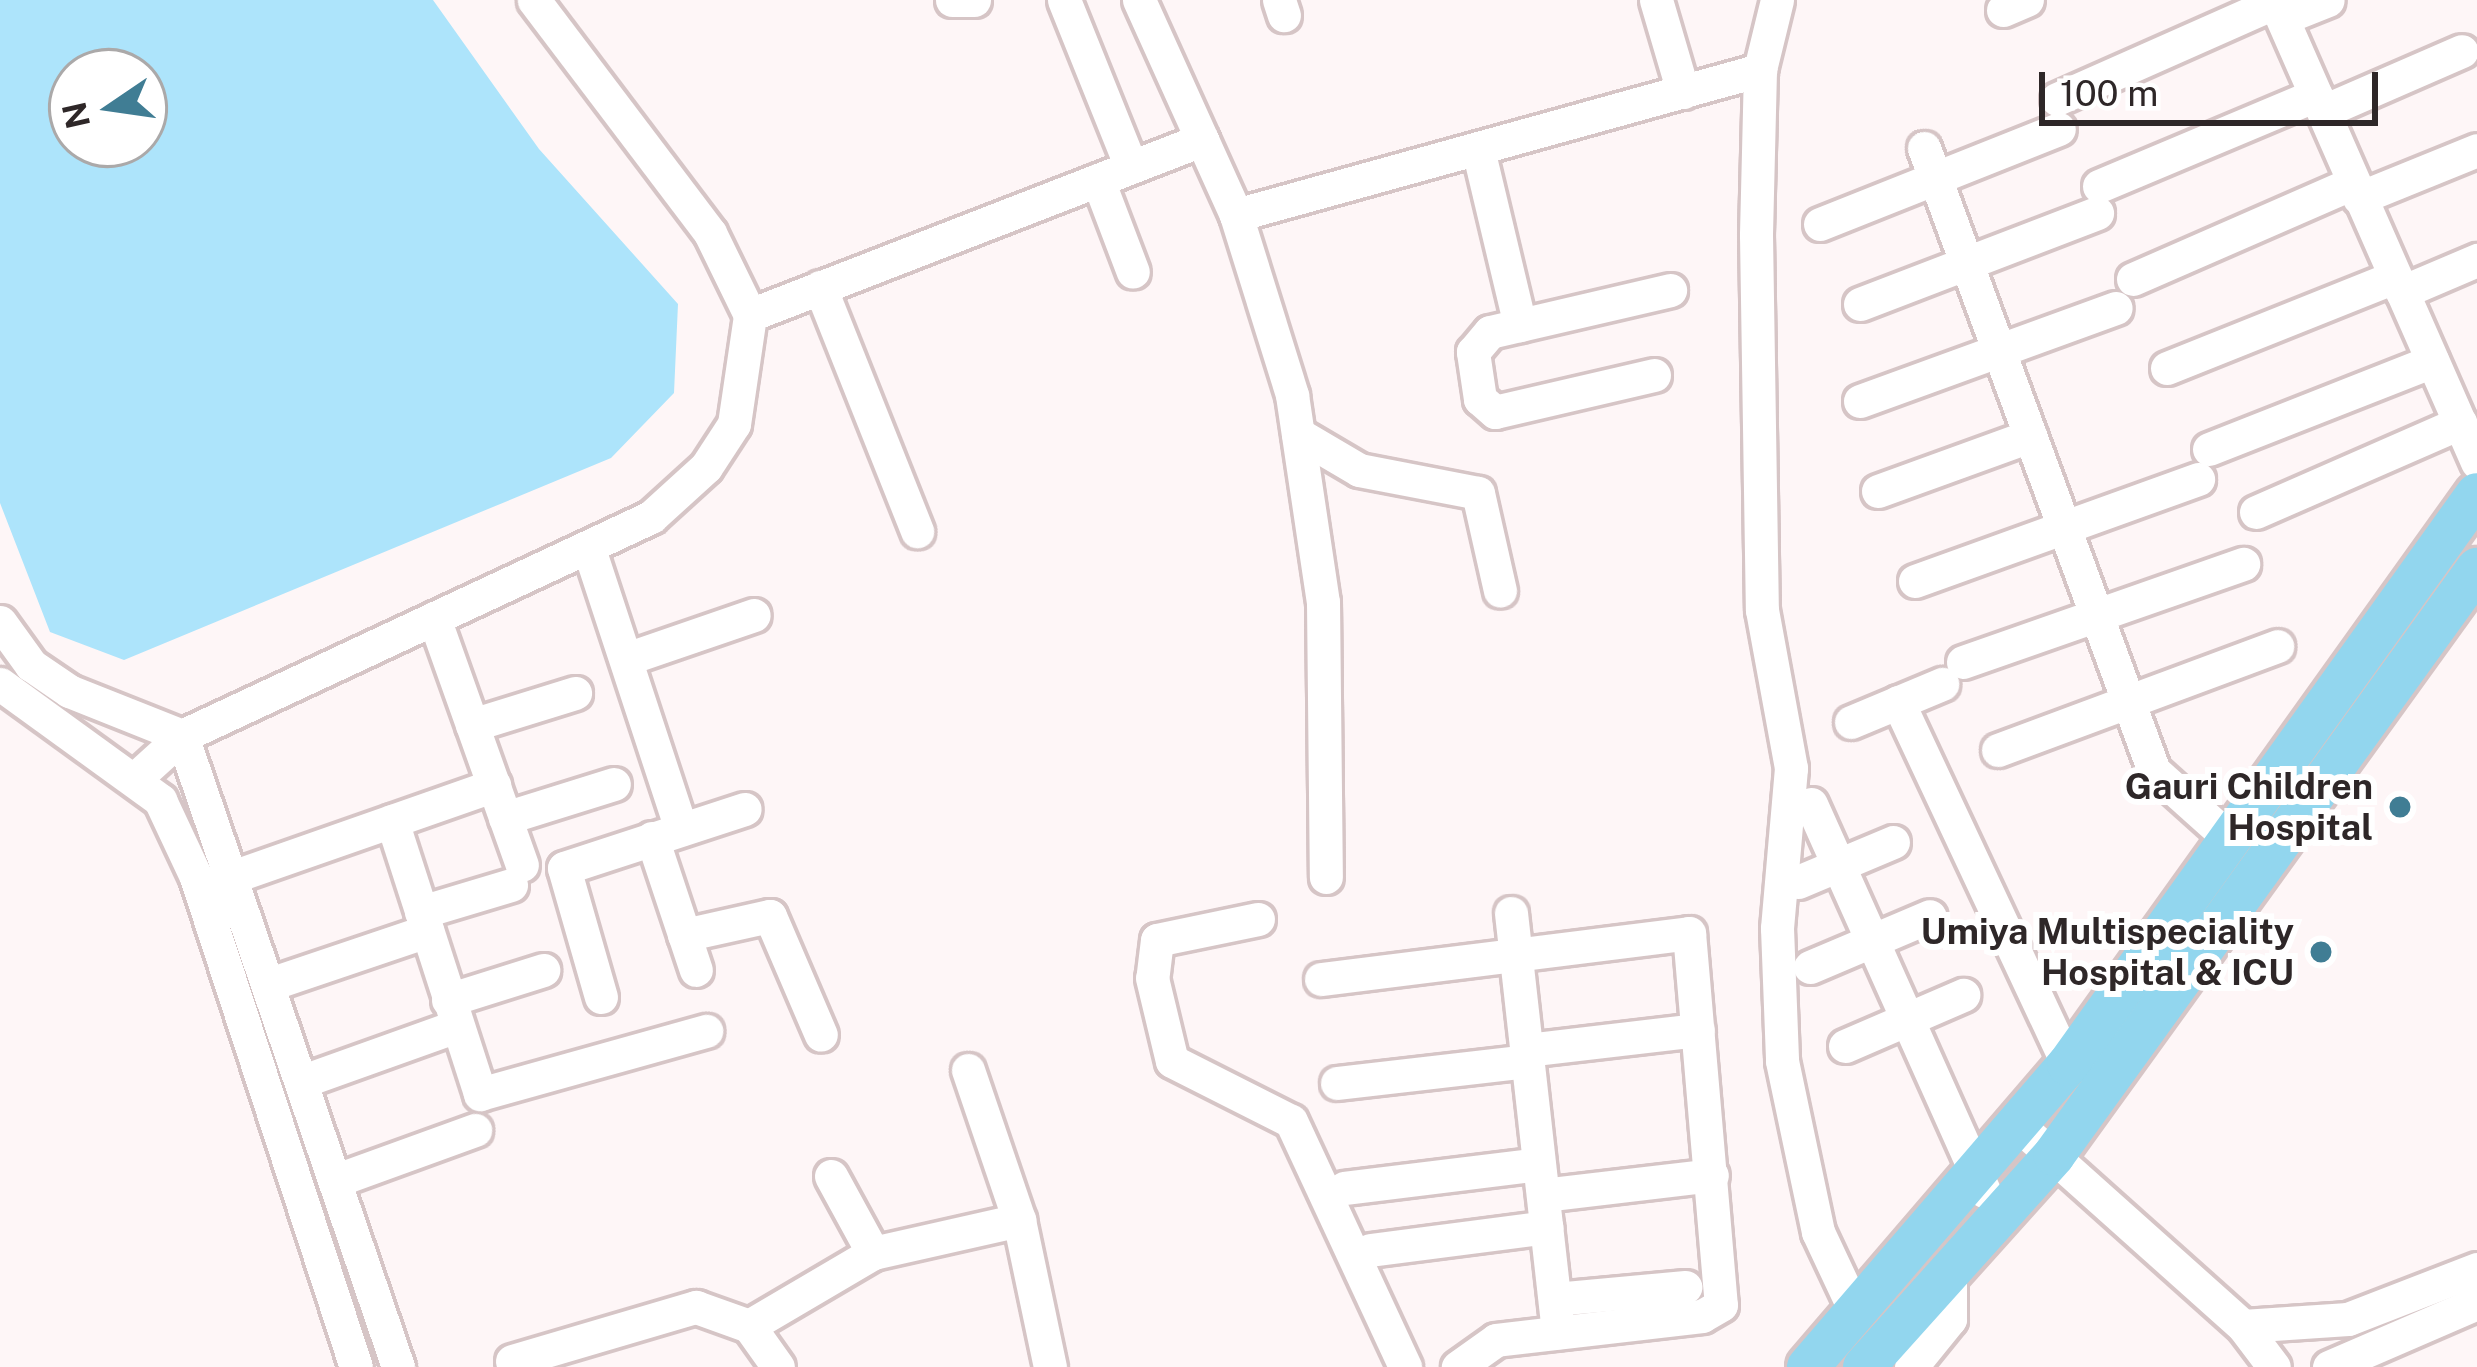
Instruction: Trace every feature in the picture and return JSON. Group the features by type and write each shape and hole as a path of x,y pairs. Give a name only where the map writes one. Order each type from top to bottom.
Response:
{"main road":[{"path":"1810,1365 2068,1065 2477,494"},
{"path":"1864,1367 2054,1155 2477,569"}],"street":[{"path":"952,0 974,0"},
{"path":"1064,0 1131,167"},
{"path":"1138,0 1236,215 1298,434 1323,602 1326,878"},
{"path":"1656,0 1686,91"},
{"path":"1777,0 1745,74 1762,610 1791,768 1777,928 1783,1084 1824,1254 1856,1312"},
{"path":"1820,224 1930,163 2058,114 2278,7 2328,0"},
{"path":"136,777 182,736 651,517 706,467 734,424 750,315 710,233 546,3"},
{"path":"2278,7 2477,462"},
{"path":"1860,304 1967,263 2320,103 2462,52"},
{"path":"1236,215 1745,74"},
{"path":"750,315 1202,140"},
{"path":"1478,148 1520,325"},
{"path":"1860,401 1999,351 2356,191 2477,150"},
{"path":"1930,163 2161,784 2231,840"},
{"path":"1098,180 1133,272"},
{"path":"2167,368 2477,260"},
{"path":"820,287 917,531"},
{"path":"1654,375 1489,411 1476,342 1520,325 1670,290"},
{"path":"1915,581 2063,525 2432,361"},
{"path":"2256,512 2459,423"},
{"path":"1298,434 1359,470 1478,493 1499,591"},
{"path":"1878,491 2030,436"},
{"path":"590,549 626,659 667,833 684,935 696,970"},
{"path":"1851,722 1952,673 2243,564"},
{"path":"626,659 754,616"},
{"path":"270,983 424,921 517,875 506,818 434,618"},
{"path":"0,622 31,665 69,691 182,736 398,1367"},
{"path":"1998,750 2277,646"},
{"path":"0,684 38,720 136,777 160,800 196,878 356,1367"},
{"path":"472,724 575,693"},
{"path":"1898,702 2068,1065"},
{"path":"506,818 614,784"},
{"path":"232,877 494,785"},
{"path":"1811,803 1867,942 2000,1219"},
{"path":"601,997 562,874 568,864 745,809"},
{"path":"392,821 453,1013 487,1096 706,1031"},
{"path":"1798,882 1893,842"},
{"path":"1511,913 1557,1316"},
{"path":"684,935 770,916 821,1035"},
{"path":"1810,967 1930,916"},
{"path":"1258,920 1156,940 1152,978 1172,1061 1292,1121 1405,1367"},
{"path":"1321,979 1689,933 1722,1292 1714,1312 1557,1316"},
{"path":"303,1081 543,970"},
{"path":"1844,1046 1963,995"},
{"path":"1337,1083 1698,1030"},
{"path":"968,1070 1019,1220 1050,1367"},
{"path":"2018,1124 2263,1352 2477,1270"},
{"path":"337,1180 475,1130"},
{"path":"1344,1188 1543,1195 1712,1175"},
{"path":"831,1176 873,1253"},
{"path":"1370,1250 1543,1195"},
{"path":"749,1326 873,1253 1019,1220"},
{"path":"1910,1367 1950,1319 1950,1273"},
{"path":"1458,1367 1484,1343 1557,1316 1685,1287"},
{"path":"512,1361 696,1307 749,1326 778,1367"},
{"path":"2329,1367 2475,1307"}],"water":[{"path":"0,0 433,0 539,149 678,304 674,393 611,458 124,660 50,632 0,503"}],"place":[{"name":"Gauri Children Hospital","path":"2400,807"},
{"name":"Umiya Multispeciality Hospital & ICU","path":"2321,952"}]}
